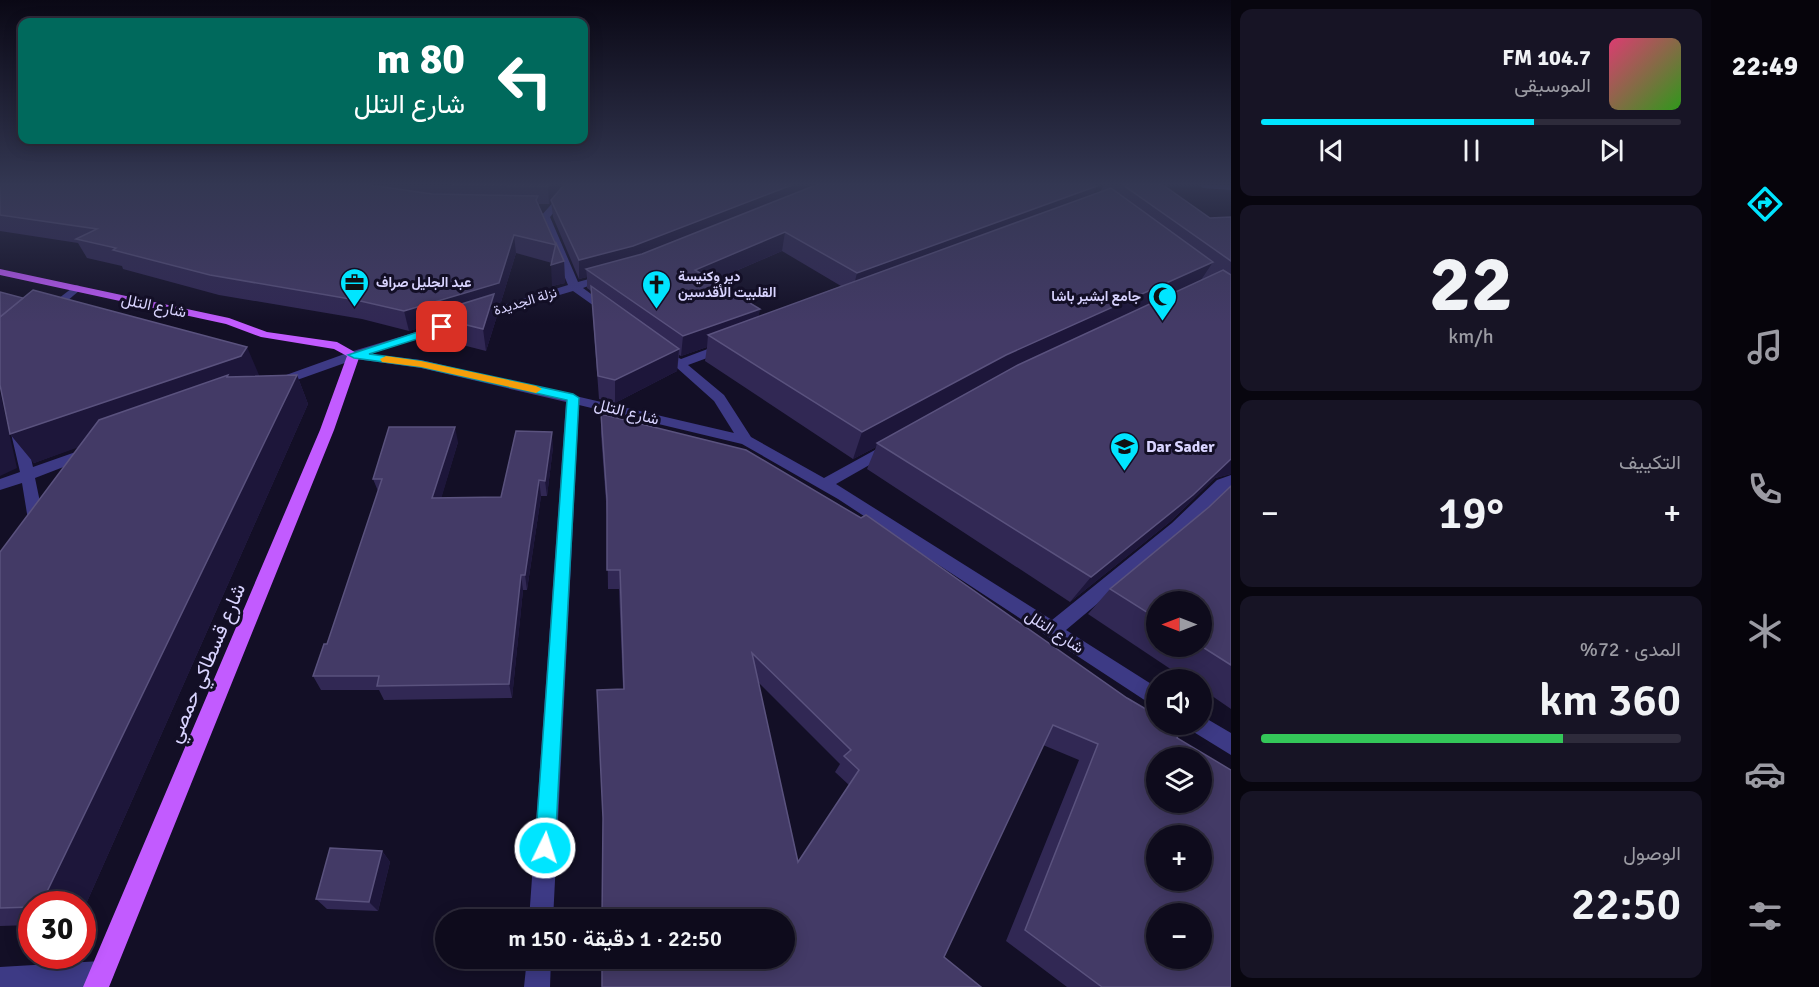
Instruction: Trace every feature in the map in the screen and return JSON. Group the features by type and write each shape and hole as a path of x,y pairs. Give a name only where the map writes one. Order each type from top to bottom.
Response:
{"main road":[{"name":"شارع التلل","path":"0,272 229,321 265,335 337,346 354,355"},
{"name":"شارع قسطاكي حمصي","path":"98,981 327,430 354,355"}],"street":[{"path":"550,231 574,286 622,321"},
{"name":"نزلة الجديدة","path":"264,388 354,355 616,275"},
{"path":"43,317 76,288"},
{"path":"680,364 735,343"},
{"path":"661,350 719,398 746,440"},
{"name":"شارع التلل","path":"354,355 421,364 746,440 823,485 1146,690"},
{"path":"542,909 573,398"},
{"path":"15,419 34,504 39,542"},
{"path":"823,485 896,444"},
{"path":"0,484 95,450"},
{"path":"1053,630 1178,527 1222,484 1231,480"},
{"path":"1212,733 1231,745"},
{"path":"537,987 538,969"},
{"path":"0,980 98,981"}],"building":[{"path":"93,231 550,231 556,245 514,235 499,283 404,311 356,300 210,275 76,239"},
{"path":"565,231 672,231 633,246 579,260"},
{"path":"700,231 973,231 857,273 785,232 695,270 760,309 683,336 586,269 642,254"},
{"path":"993,231 1170,231 1213,262 1006,355 862,432 708,335"},
{"path":"1188,231 1231,231 1231,261"},
{"path":"556,243 564,261 551,265"},
{"path":"1223,270 1231,275 1231,459 1193,495 1091,577 877,443 1018,365"},
{"path":"591,286 679,349 615,380 598,376"},
{"path":"33,290 247,347 241,356 10,434 0,385 0,317"},
{"path":"0,292 23,298 0,317"},
{"path":"494,294 483,329 426,315"},
{"path":"228,375 227,377 297,375 47,891 18,891 18,907 0,908 0,552 99,420"},
{"path":"601,414 746,450 861,518 866,515 1146,709 1146,735 1178,735 1177,738 1192,747 1146,747 1146,813 1212,813 1212,759 1231,770 1231,987 1102,987 1025,930 1098,744 1053,725 944,957 981,987 602,987 602,969 795,969 795,909 602,909 603,818 597,690 624,689 620,570 607,570 607,499","holes":["752,653 851,750 844,756 859,770 798,862"]},
{"path":"389,427 455,427 432,498 501,497 516,431 552,432 545,481 539,480 525,575 521,575 509,684 377,686 379,676 313,676 324,644 327,644 382,479 373,479"},
{"path":"1231,486 1231,665 1212,653 1212,591 1146,591 1146,612 1110,589"},
{"path":"330,848 382,851 369,902 316,899"}],"slow traffic":[{"path":"386,359 421,364 536,389"}],"place":[{"name":"عبد الجليل صراف","path":"355,308"},
{"name":"دير وكنيسة القلبيت الأقدسين","path":"657,310"},
{"name":"جامع ابشير باشا","path":"1162,322"},
{"name":"Dar Sader","path":"1125,472"}],"route":[{"path":"442,327 354,355 421,364 573,398 545,848"}]}
